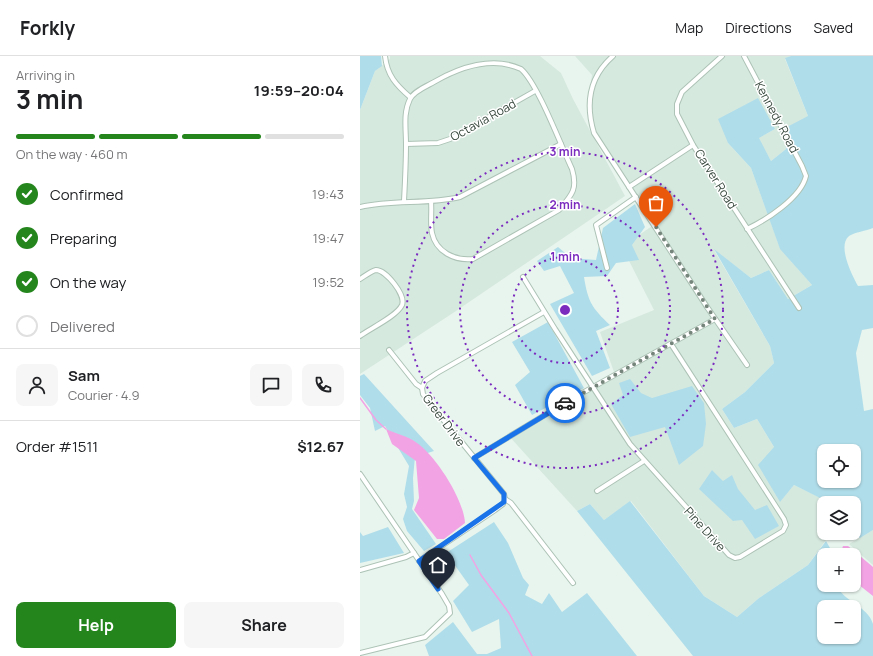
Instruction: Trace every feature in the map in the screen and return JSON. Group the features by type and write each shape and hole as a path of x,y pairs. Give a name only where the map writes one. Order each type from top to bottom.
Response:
{"street":[{"path":"385,56 388,72 391,78 396,86 410,97"},
{"path":"612,56 598,72 592,85 591,120 599,142 715,319 747,365"},
{"name":"Carver Road","path":"722,56 684,90 677,101 676,108 679,120 693,145 799,308"},
{"name":"Kennedy Road","path":"744,56 805,173 805,179 798,191 790,200 764,219 747,229"},
{"path":"404,201 406,144 405,117 410,97 460,67 477,60 497,59 508,62 520,69 528,77 535,90 575,180 574,191 568,200 559,210 473,259 465,260 454,258 444,253 432,233 431,201"},
{"name":"Octavia Road","path":"406,144 438,143 450,139 535,90"},
{"path":"360,207 404,201 446,200 472,192 560,144"},
{"path":"630,188 693,145"},
{"path":"607,268 596,225 636,197"},
{"path":"360,279 375,270 381,271 400,291 403,299 402,305 397,311 360,336"},
{"name":"Pine Drive","path":"523,277 624,437 730,556 740,557 784,529 784,519 671,344"},
{"path":"422,388 425,381 437,373 544,312"},
{"path":"474,458 715,319"},
{"name":"Greer Drive","path":"389,350 416,384 422,388 428,400 573,583"},
{"path":"597,491 644,461"},
{"path":"360,474 449,606 450,613 429,634 421,639 360,653"},
{"path":"419,561 495,510 503,504 505,499"},
{"path":"360,570 406,557 414,553"}],"shaded area":[{"path":"360,56 381,56 382,66 375,71 360,110"},
{"path":"390,56 540,56 561,73 573,99 625,196 453,313 360,374 360,110 375,71 390,59"},
{"path":"575,56 791,56 785,59 808,116 786,149 771,161 758,138 775,129 728,143 751,168 780,248 812,285 788,299 769,270 751,278 714,250 770,346 774,363 745,392 722,409 734,428 757,419 774,447 780,501 794,485 817,496 817,540 826,540 820,548 817,548 817,552 808,565 759,598 737,617 704,596 631,501 604,520 590,504 577,511 507,434 615,375 600,332 654,310 622,247 652,226 630,188 596,140 589,94 592,75"},
{"path":"791,56 873,56 873,228 854,233 849,236 844,246 847,261 858,286 873,285 873,328 862,330 856,353 864,411 873,409 873,530 861,537 861,496 817,496 794,485 780,502 758,465 774,447 757,419 734,428 722,409 745,392 774,363 770,346 714,249 751,278 769,270 788,299 812,285 780,249 751,168 728,143 718,119 758,98 775,129 759,138 771,161 786,149 785,128 808,116 785,58"},
{"path":"635,204 645,227 632,245 639,260 616,263 607,276 584,277 589,299 599,314 610,325 596,331 610,368 592,376 550,304 574,293 560,266 544,271 537,261 558,247 571,258 596,260 603,228"},
{"path":"548,322 584,388 532,415 515,385 530,372 512,342"},
{"path":"364,374 434,451 415,457 413,478 414,501 412,509 436,544 424,551 407,531 403,519 407,507 404,494 409,466 385,426 375,431 370,408 360,395 360,376"},
{"path":"630,379 641,393 652,398 692,386 704,403 706,424 703,446 679,465 665,427 630,437 611,404 623,395 619,383"},
{"path":"386,429 417,443 432,458 448,479 460,503 465,523 444,539 437,539 414,510 419,498 416,461 392,444"},
{"path":"712,470 723,481 732,475 738,489 755,510 767,505 779,526 755,539 742,520 733,521 699,489"},
{"path":"630,501 704,596 737,617 759,598 808,565 817,553 817,592 841,592 850,600 817,600 817,644 861,644 861,608 873,624 873,656 693,656 577,511 590,504 604,520"},
{"path":"494,522 508,543 523,578 529,585 525,595 542,604 549,593 562,612 587,593 637,656 429,656 425,645 453,622 477,654 487,654 501,648 499,619 472,632 453,601 469,585 446,553"},
{"path":"388,527 404,553 360,563 360,532 363,536"},
{"path":"873,530 873,565 861,554 861,548 854,548 849,544 856,540 861,540 861,537"},
{"path":"826,541 830,548 821,548"},
{"path":"843,546 848,546 850,548 842,548"},
{"path":"861,557 873,567 873,596 861,587"}],"waterway":[{"path":"360,398 376,420 386,429"},
{"path":"470,555 481,575 509,613 532,656"}],"way so far":[{"path":"565,403 715,319 656,227"}],"route":[{"path":"438,589 419,561 495,510 504,502 504,494 474,458 565,403"}]}
